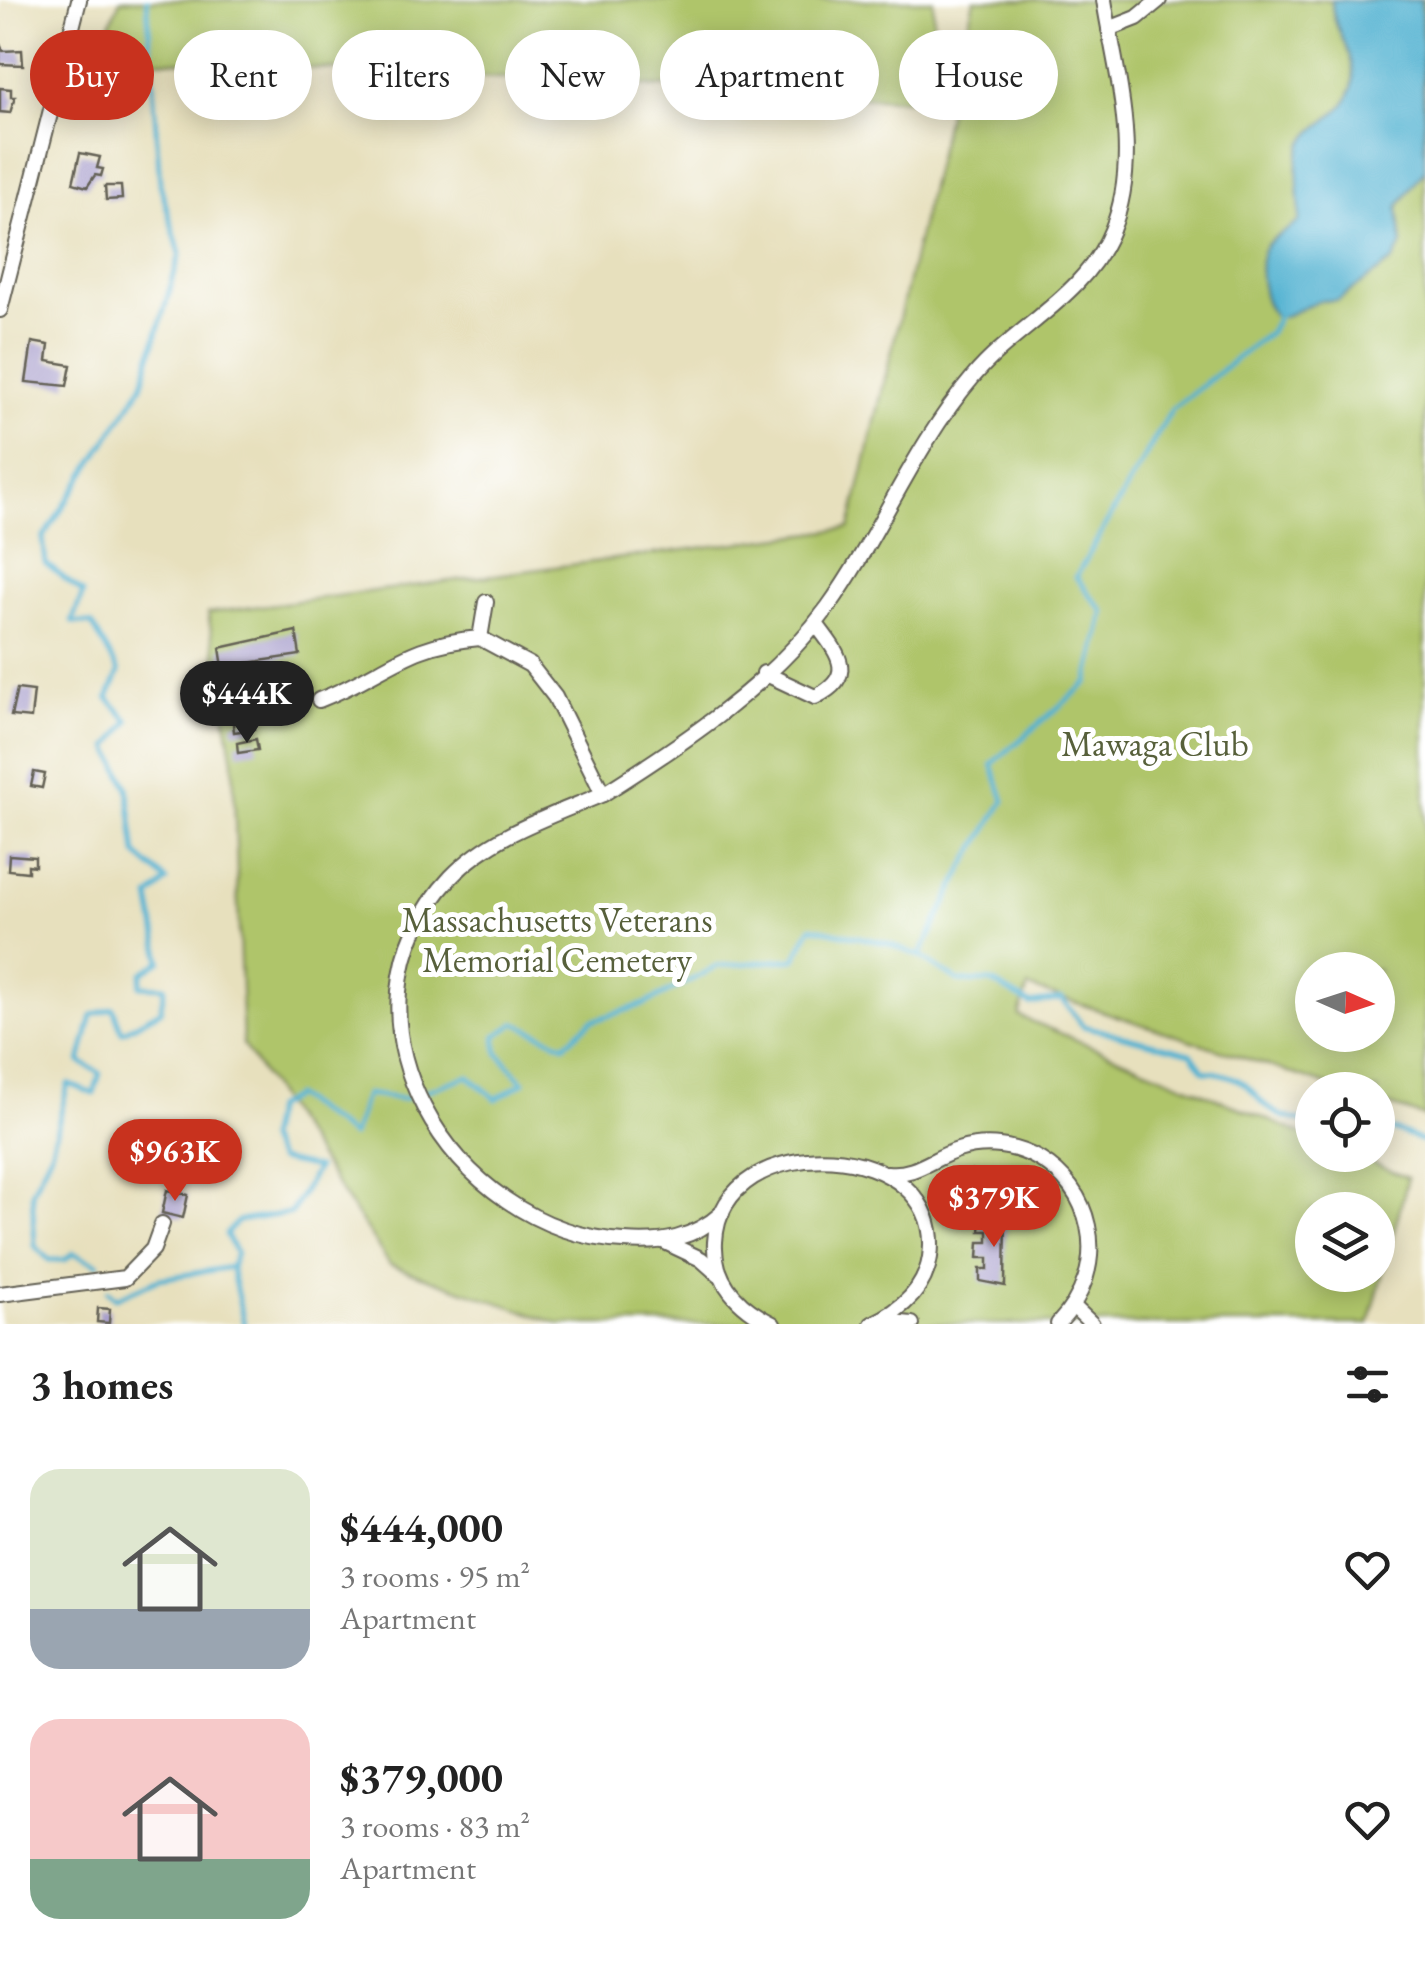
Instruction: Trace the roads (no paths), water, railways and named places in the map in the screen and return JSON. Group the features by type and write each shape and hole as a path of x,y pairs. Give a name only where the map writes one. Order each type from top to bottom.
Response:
{"street":[{"path":"0,310 78,0"},
{"path":"1058,1324 1073,1306 1088,1274 1090,1232 1074,1192 1044,1162 1018,1149 988,1145 958,1150 915,1171 881,1172 832,1158 791,1162 748,1181 722,1213 693,1234 664,1242 590,1237 517,1210 464,1166 417,1093 397,1016 404,962 450,878 485,848 603,794 692,738 764,674 816,624 932,428 976,372 1076,286 1112,230 1126,184 1128,152 1104,0"},
{"path":"1109,29 1137,18 1159,0"},
{"path":"480,638 486,602"},
{"path":"764,674 815,697 830,690 841,674 840,655 816,624"},
{"path":"319,700 356,686 397,657 421,646 480,638 530,666 555,697 603,794"},
{"path":"876,1322 917,1289 930,1250 928,1226 919,1204 881,1172"},
{"path":"722,1213 715,1245 722,1278"},
{"path":"0,1294 125,1278 153,1249 162,1224"},
{"path":"664,1242 701,1259 742,1304 774,1324"},
{"path":"1073,1306 1092,1324"},
{"path":"876,1322 912,1324"}],"water":[{"path":"1332,0 1421,0 1425,169 1398,207 1402,244 1393,261 1338,300 1319,301 1283,317 1275,316 1262,282 1263,253 1269,242 1299,221 1298,164 1302,146 1313,131 1343,106 1352,88 1352,65"}],"waterway":[{"path":"98,1264 73,1253 65,1260 49,1260 35,1246 32,1192 51,1152 68,1084 94,1094 100,1073 80,1062 92,1015 113,1008 122,1032 160,1011 165,987 140,986 142,973 161,961 150,897 167,881 136,854 128,788 109,747 129,721 108,698 119,672 92,624 72,622 83,593 46,564 43,538 142,386 180,254 160,184 147,0"},
{"path":"920,956 963,869 1004,801 992,764 1088,682 1104,612 1076,577 1172,409 1270,332 1279,315"},
{"path":"244,1324 231,1267 236,1253 226,1234 238,1221 291,1213 317,1168 278,1160 267,1139 274,1108 294,1096 352,1136 366,1094 403,1099 468,1076 496,1099 524,1082 498,1053 496,1036 516,1023 564,1045 592,1021 645,1004 718,966 795,959 811,927 886,943 920,956 958,981 992,982 1030,1004 1062,999 1083,1026 1191,1053 1204,1071 1234,1078 1269,1108 1295,1119"},
{"path":"1395,1130 1425,1142"},
{"path":"108,1291 116,1298 159,1279 231,1267"}],"park label":[{"name":"Mawaga Club","path":"1155,743"},
{"name":"Massachusetts Veterans Memorial Cemetery","path":"557,939"}]}
